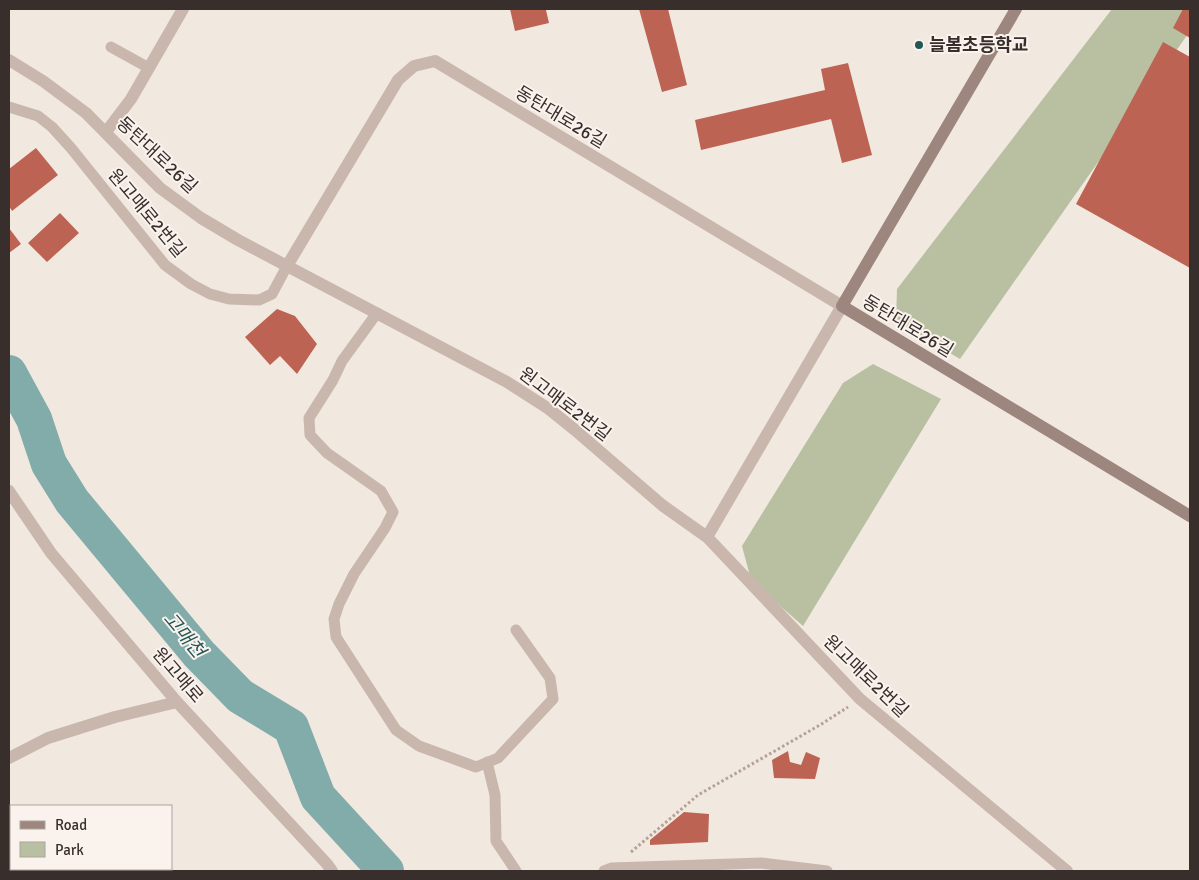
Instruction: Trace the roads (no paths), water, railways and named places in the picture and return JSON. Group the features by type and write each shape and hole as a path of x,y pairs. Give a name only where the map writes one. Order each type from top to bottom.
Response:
{"street":[{"path":"106,132 131,99 183,9"},
{"path":"707,537 1016,9"},
{"name":"동탄대로26길","path":"9,60 43,81 86,113 160,188 201,218 287,266 398,80 414,66 435,61 1190,516"},
{"name":"원고매로2번길","path":"287,266 507,382 548,409 662,504 707,537 860,699 1067,871"},
{"name":"원고매로","path":"9,491 51,553 177,702 332,871"},
{"path":"9,758 48,738 115,717 177,702"}],"lane":[{"path":"111,47 149,68"},
{"name":"원고매로2번길","path":"9,107 38,116 52,127 72,148 165,265 191,284 210,294 229,299 259,300 272,294 287,266"},
{"path":"377,313 342,362 309,418 310,435 327,453 382,491 393,512 385,528 354,574 339,604 334,619 336,637 396,730 419,746 476,767 498,758 553,699 550,678 516,630"},
{"path":"486,762 495,795 496,841 516,871"},
{"path":"608,870 761,863 827,871"}],"waterway":[{"name":"고매천","path":"9,373 34,419 49,464 72,501 199,654 240,696 291,727 318,797 386,871"}],"place":[{"name":"늘봄초등학교","path":"919,45"}]}
